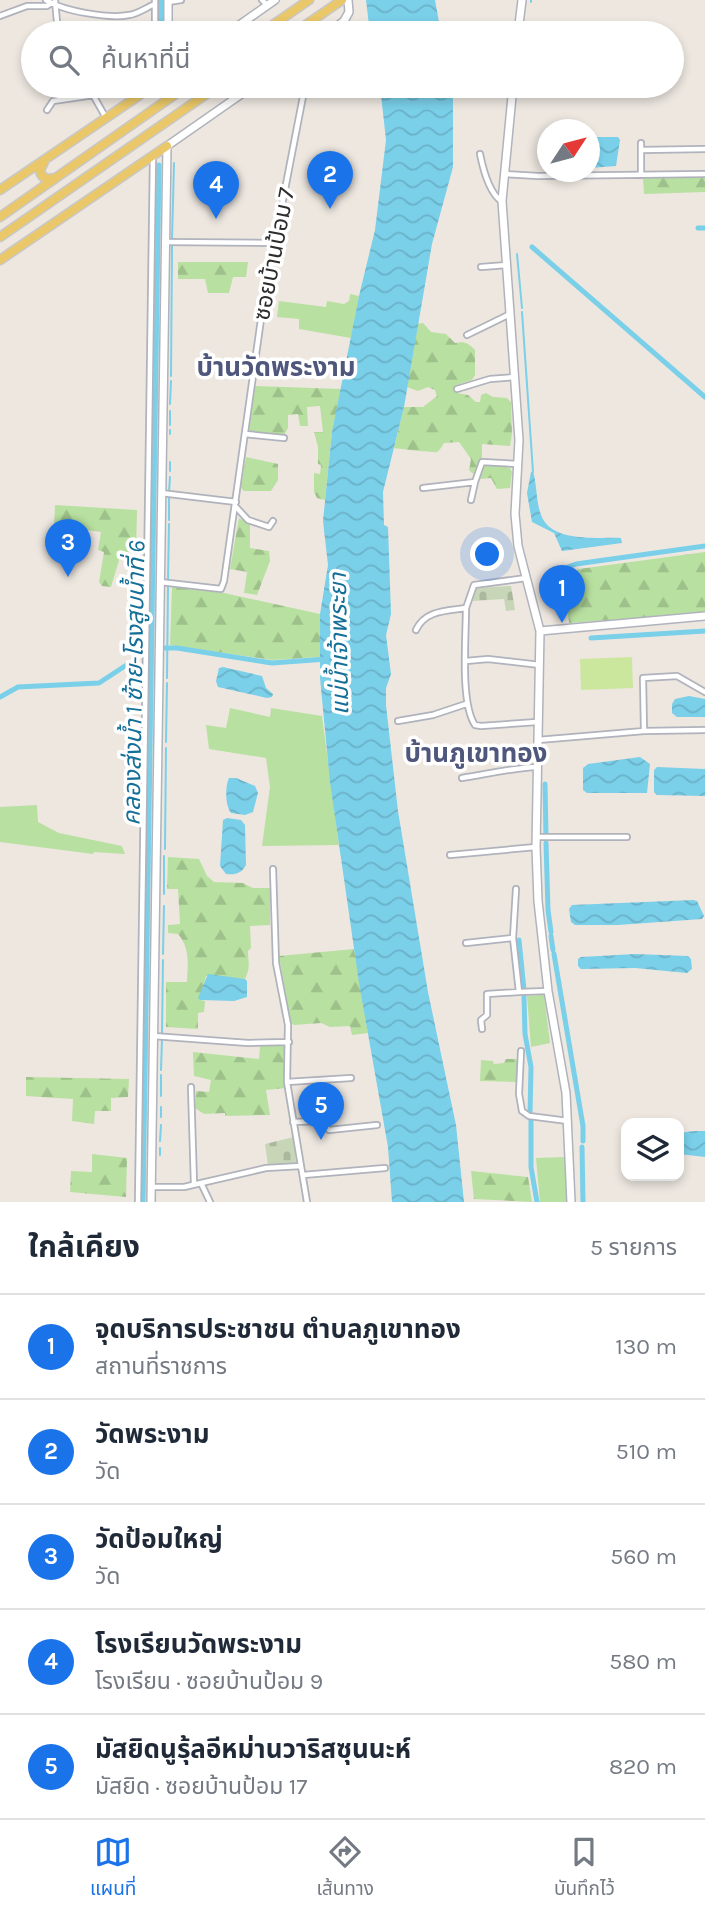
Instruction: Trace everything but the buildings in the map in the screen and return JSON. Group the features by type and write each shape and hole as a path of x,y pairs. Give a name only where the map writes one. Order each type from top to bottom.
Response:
{"main road":[{"path":"279,21 309,0"},
{"path":"311,21 342,0"},
{"path":"0,190 135,98"},
{"path":"0,217 170,98"},
{"path":"0,237 201,98"},
{"path":"0,260 167,146"},
{"path":"47,156 40,167 40,173 46,179 57,178"},
{"path":"19,224 7,240 12,248 19,247"}],"street":[{"path":"168,21 167,1 181,0"},
{"path":"243,21 265,3 275,0"},
{"path":"344,21 349,12 348,0"},
{"path":"519,21 522,0"},
{"path":"51,2 106,16 131,15 155,2 155,21"},
{"path":"0,16 27,6 47,6 51,2"},
{"path":"51,2 55,21"},
{"path":"47,110 53,101 74,98"},
{"path":"96,98 106,118"},
{"path":"150,1202 146,1071 153,1036 150,777 153,600 160,582 167,146 236,98"},
{"name":"ซอยบ้านป้อม 7","path":"160,582 221,589 273,243 303,98"},
{"path":"512,98 502,201 516,377 519,464 515,520 518,546 540,631 536,847 538,901 548,991 569,1121 571,1202"},
{"path":"641,143 641,175"},
{"path":"641,150 705,149"},
{"path":"480,154 483,169 496,196 502,201"},
{"path":"138,1202 146,1071 153,600 153,155"},
{"path":"503,174 705,174"},
{"path":"164,242 273,243"},
{"path":"481,267 506,265"},
{"path":"467,335 511,314"},
{"path":"457,389 490,379 516,377"},
{"path":"246,434 284,438"},
{"path":"471,500 482,462 519,464"},
{"path":"423,488 475,482"},
{"path":"161,493 235,504 254,523 269,527 273,521"},
{"path":"526,578 474,585 471,588 466,608 466,704 475,725 537,722"},
{"path":"416,630 429,615 466,608"},
{"path":"540,631 705,616"},
{"path":"466,661 488,659 540,665"},
{"path":"644,731 643,678 677,676 705,692"},
{"path":"398,721 433,715 466,704"},
{"path":"538,740 644,731 705,730"},
{"path":"462,778 537,766"},
{"path":"537,837 627,837"},
{"path":"450,855 536,847"},
{"path":"273,869 276,963 288,1025 287,1082 307,1202"},
{"path":"516,889 513,938 519,992"},
{"path":"467,943 513,938"},
{"path":"482,1028 481,1020 487,1015 487,994 548,991"},
{"path":"153,1036 247,1043 289,1042"},
{"path":"521,1051 519,1094 524,1114 569,1121"},
{"path":"287,1082 351,1078"},
{"path":"191,1087 194,1184"},
{"path":"293,1122 321,1121 330,1130 376,1125"},
{"path":"151,1187 184,1187 267,1168 301,1166"},
{"path":"303,1175 385,1168"},
{"path":"201,1183 210,1202"}],"green space":[{"path":"705,177 705,192 644,194 643,178"},
{"path":"178,262 248,262 246,277 233,277 229,293 208,293 205,279 178,279"},
{"path":"350,294 359,296 351,338 299,329 299,319 277,317 279,301 326,307 327,301 344,304 349,301"},
{"path":"423,323 431,332 446,334 455,343 466,343 475,350 475,375 472,380 456,387 457,393 468,395 476,402 480,402 481,395 486,393 493,397 507,398 511,402 510,446 482,444 482,458 473,474 469,470 471,459 459,442 444,443 437,452 394,448 404,407 423,407 437,396 435,390 428,387 418,391 407,387 418,324"},
{"path":"255,386 341,389 332,432 325,500 317,498 314,492 314,473 320,474 321,465 318,464 318,447 314,432 323,432 320,406 307,407 308,426 300,426 298,414 288,415 288,428 284,435 249,432"},
{"path":"246,457 278,464 278,480 271,491 244,491 241,488"},
{"path":"488,464 510,468 510,488 497,489 491,478 480,479 482,466"},
{"path":"55,505 137,510 136,553 124,552 120,557 111,587 102,586 99,582 104,552 98,550 101,532 54,526"},
{"path":"239,518 250,524 250,548 269,551 270,561 257,595 244,593 247,572 230,569"},
{"path":"705,552 705,613 569,623 564,575 579,569"},
{"path":"511,586 515,610 506,611 504,599 473,601 476,588"},
{"path":"172,587 224,593 320,614 320,657 272,660 170,645"},
{"path":"632,657 633,688 581,690 580,659"},
{"path":"230,708 270,717 271,708 322,716 339,845 262,846 270,787 266,758 209,749 206,725 226,728"},
{"path":"37,805 38,822 59,833 122,846 125,854 93,854 0,842 0,807"},
{"path":"168,857 199,859 207,876 214,882 270,888 270,925 250,926 251,948 248,951 249,968 245,979 206,976 200,1000 205,1001 204,1012 198,1013 198,1029 166,1027 166,982 187,982 188,969 182,939 178,934 168,933 168,925 180,924 178,889 167,889"},
{"path":"354,949 368,1033 352,1035 350,1026 291,1023 279,956"},
{"path":"544,995 550,1043 531,1047 527,996"},
{"path":"260,1046 287,1046 286,1088 266,1090 270,1115 225,1116 225,1113 204,1114 195,1108 196,1091 209,1092 211,1080 194,1076 193,1052 259,1059"},
{"path":"506,1059 518,1059 516,1082 480,1081 481,1060 493,1061 494,1064 504,1063"},
{"path":"26,1077 129,1079 128,1097 111,1098 111,1111 95,1111 94,1124 72,1121 73,1099 26,1096"},
{"path":"294,1137 296,1163 268,1165 265,1144"},
{"path":"92,1154 127,1158 126,1197 70,1192 71,1171 92,1172"},
{"path":"566,1157 568,1202 540,1202 536,1158"},
{"path":"471,1171 528,1177 532,1202 474,1199"}],"water":[{"path":"366,0 435,0 439,21 369,21"},
{"name":"แม่น้ำเจ้าพระยา","path":"381,98 453,98 453,167 432,244 404,407 383,492 384,525 388,527 391,614 386,635 391,674 386,688 386,705 398,811 428,992 456,1125 464,1202 392,1202 388,1147 359,983 330,782 320,678 320,614 328,565 323,521 332,432 375,230 386,140"},
{"path":"600,137 618,137 620,140 616,166 600,167"},
{"path":"533,471 539,510 546,524 554,530 576,537 621,538 622,543 562,551 554,533 532,522 527,493"},
{"path":"219,668 262,676 266,688 273,694 272,697 218,687 216,681"},
{"path":"689,696 705,699 705,717 677,717 672,713 675,699"},
{"path":"640,757 650,764 647,793 587,793 583,790 583,768 588,764"},
{"path":"657,767 705,769 705,796 657,795 654,792 654,770"},
{"path":"229,778 255,786 258,793 253,812 245,815 231,813 226,796"},
{"path":"223,820 241,820 245,825 246,865 235,874 226,874 220,866"},
{"path":"697,901 704,916 702,919 575,925 571,922 569,909 572,905"},
{"path":"635,954 688,956 692,969 687,973 635,968 581,969 578,966 578,959 581,957"},
{"path":"208,974 245,979 247,997 234,1001 200,1000 198,998"},
{"path":"705,1131 705,1157 684,1155 684,1132"}],"waterway":[{"name":"คลองส่งน้ำ 1 ซ้าย-โรงสูบน้ำที่ 6","path":"161,0 161,21"},
{"path":"172,239 174,163"},
{"name":"คลองส่งน้ำ 1 ซ้าย-โรงสูบน้ำที่ 6","path":"143,1202 159,165"},
{"path":"698,228 705,228"},
{"path":"171,376 172,246"},
{"path":"532,247 705,397"},
{"path":"517,254 522,308"},
{"path":"522,312 533,472"},
{"path":"170,404 171,381"},
{"path":"170,411 170,425"},
{"path":"170,462 170,471"},
{"path":"169,492 170,477"},
{"path":"169,497 169,520"},
{"path":"168,580 169,524"},
{"path":"549,574 576,564 705,546"},
{"path":"167,678 168,586"},
{"path":"591,638 705,631"},
{"name":"แม่น้ำเจ้าพระยา","path":"165,648 272,663 327,659"},
{"path":"134,658 144,650"},
{"path":"0,697 18,687 99,683 128,664"},
{"path":"166,742 167,683"},
{"path":"165,849 166,748"},
{"path":"545,784 546,836"},
{"path":"546,843 551,932"},
{"path":"164,856 164,894"},
{"path":"163,954 164,906"},
{"path":"551,936 553,950"},
{"path":"519,940 524,990"},
{"path":"554,954 583,1126 583,1141"},
{"path":"162,1033 163,960"},
{"path":"524,997 525,1034 531,1067 530,1114"},
{"path":"161,1070 162,1039"},
{"path":"161,1075 161,1096"},
{"path":"161,1107 161,1117"},
{"path":"531,1120 531,1167 537,1202"},
{"path":"160,1141 161,1125"},
{"path":"582,1147 583,1202"},
{"path":"160,1148 160,1155"}],"place":[{"name":"วัดพระงาม","path":"330,209"},
{"name":"โรงเรียนวัดพระงาม","path":"216,219"},
{"name":"วัดป้อมใหญ่","path":"68,577"},
{"name":"จุดบริการประชาชน ตำบลภูเขาทอง","path":"562,623"},
{"name":"มัสยิดนูรุ้ลอีหม่านวาริสซุนนะห์","path":"321,1140"}],"district":[{"name":"บ้านวัดพระงาม","path":"276,367"},
{"name":"บ้านภูเขาทอง","path":"476,753"}]}
